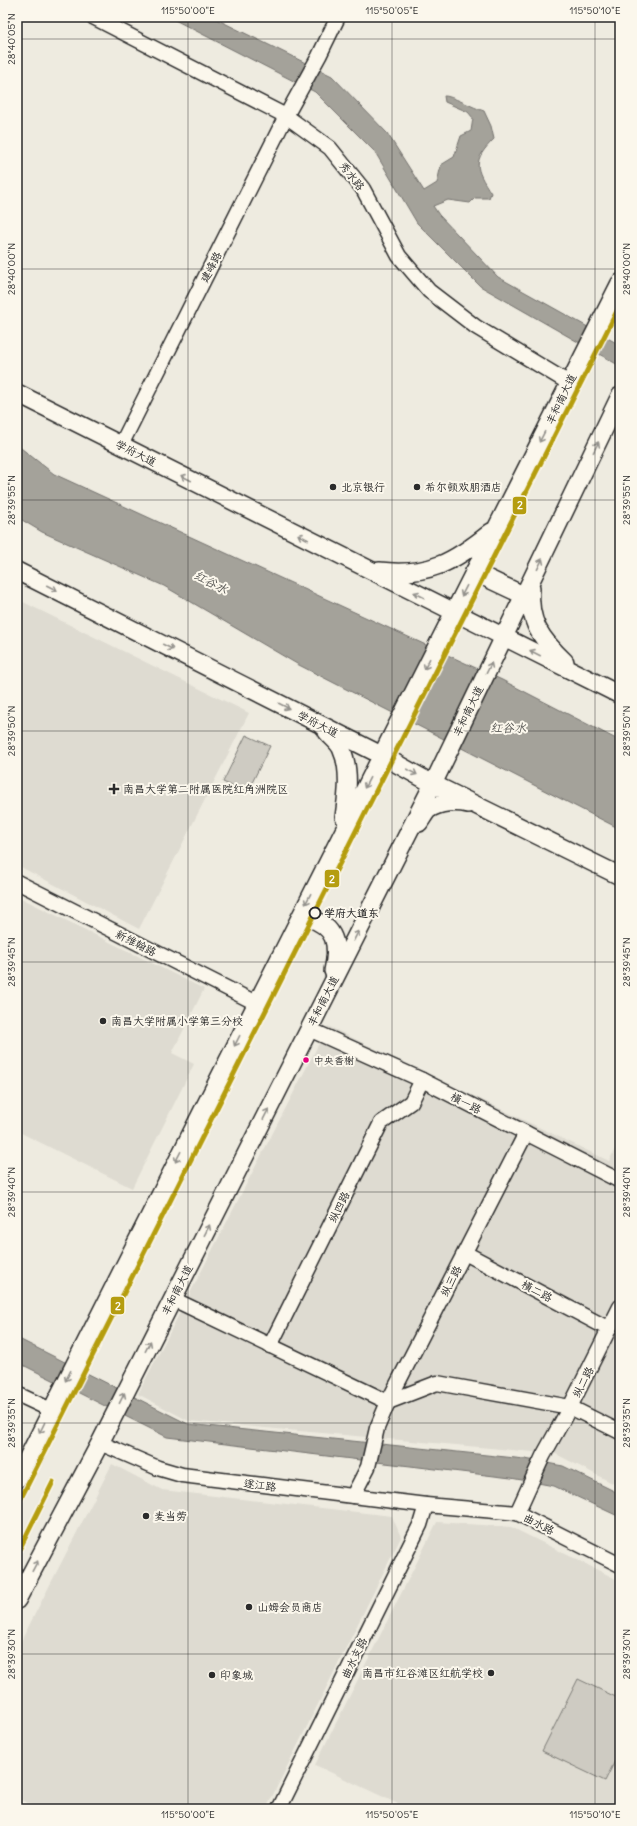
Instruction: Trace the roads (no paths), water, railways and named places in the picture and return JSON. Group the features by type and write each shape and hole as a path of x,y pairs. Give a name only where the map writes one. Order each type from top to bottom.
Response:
{"main road":[{"name":"丰和南大道","path":"17,1479 59,1392 620,283"},
{"name":"学府大道","path":"17,393 453,612 501,644 578,674 620,696"},
{"name":"丰和南大道","path":"17,1600 100,1443 130,1380 173,1299 433,784 620,396"},
{"path":"368,569 413,573 441,565 466,553 497,526"},
{"name":"学府大道","path":"17,571 381,755 433,784 620,876"},
{"path":"474,572 528,589 530,605 536,626 546,643 578,674"},
{"path":"322,725 341,748 346,767 348,793 342,833"},
{"path":"398,852 428,810 445,803 461,802 490,812"},
{"path":"276,962 302,922 308,918 320,921 328,927 335,941 336,958 329,989"}],"street":[{"name":"秀水路","path":"93,17 286,116 330,148 363,189 399,256 429,291 476,327 569,383"},
{"name":"建峰路","path":"121,445 286,116 302,89 338,17"},
{"name":"新维翰路","path":"17,882 256,1003"},
{"name":"横一路","path":"309,1029 422,1080 620,1181"},
{"name":"纵四路","path":"270,1346 381,1123 411,1102 422,1080"},
{"name":"纵三路","path":"353,1496 368,1467 377,1428 388,1402 526,1134"},
{"name":"横二路","path":"465,1253 609,1329"},
{"path":"173,1299 388,1402 437,1383 570,1407 620,1432"},
{"name":"纵二路","path":"517,1513 543,1456 570,1407 620,1307"},
{"path":"17,1394 51,1410"},
{"name":"遂江路","path":"100,1443 158,1468 182,1475 426,1505"},
{"name":"曲水路","path":"426,1505 517,1513 620,1565"},
{"name":"曲水支路","path":"279,1809 420,1525 426,1505"}],"water":[{"path":"169,17 212,17 332,76 387,133 424,191 437,183 441,165 454,157 461,136 471,131 473,118 468,112 445,102 444,96 484,111 491,126 494,139 482,153 478,165 479,171 491,193 489,198 475,198 470,203 448,200 433,206 439,215 498,277 620,345 620,366 480,286 417,223 375,152 315,92"},
{"name":"红谷水","path":"17,445 54,474 502,680 620,741 620,829 297,664 164,586 42,532 17,517"},
{"path":"17,1338 188,1424 525,1459 563,1466 620,1494 620,1517 554,1486 511,1478 167,1437 17,1362"}],"place":[{"name":"北京银行","path":"333,487"},
{"name":"希尔顿欢朋酒店","path":"417,487"},
{"name":"南昌大学第二附属医院红角洲院区","path":"114,789"},
{"name":"学府大道东","path":"315,913"},
{"name":"南昌大学附属小学第三分校","path":"103,1021"},
{"name":"中央香榭","path":"306,1060"},
{"name":"麦当劳","path":"146,1516"},
{"name":"山姆会员商店","path":"249,1607"},
{"name":"南昌市红谷滩区红航学校","path":"491,1673"},
{"name":"印象城","path":"212,1675"}]}
